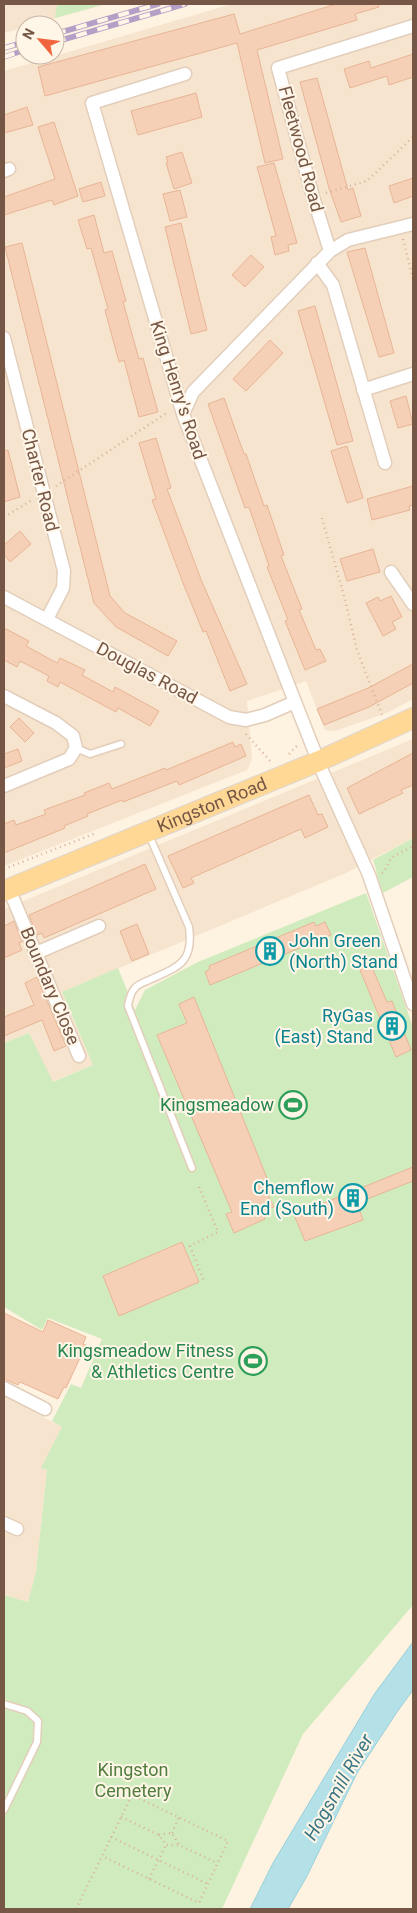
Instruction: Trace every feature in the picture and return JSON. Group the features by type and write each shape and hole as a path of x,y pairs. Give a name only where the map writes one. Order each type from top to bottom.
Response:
{"main road":[{"name":"Kingston Road","path":"6,890 319,761 387,724 413,718"}],"street":[{"name":"Fleetwood Road","path":"330,251 313,197 278,68 413,26"},
{"name":"King Henry's Road","path":"185,74 92,103 181,409 295,702 369,875 413,1004"},
{"path":"181,409 193,392 330,251 348,240 413,224"},
{"path":"317,263 333,285 385,463"},
{"name":"Charter Road","path":"4,338 64,571 63,588 46,619"},
{"path":"363,390 413,374"},
{"path":"391,572 413,604"},
{"name":"Douglas Road","path":"4,597 230,717 246,720 265,715 295,702"},
{"path":"4,696 56,723 73,736 76,748 69,759 4,786"},
{"name":"Boundary Close","path":"6,890 36,953 79,1056"},
{"path":"36,953 99,926"},
{"path":"4,1388 45,1409"},
{"path":"4,1523 17,1530"}],"lane":[{"path":"76,748 90,754 121,744"},
{"path":"148,832 189,927 191,940 188,955 179,966 136,987 130,996 128,1006 192,1168"},
{"path":"4,1704 27,1711 38,1721 37,1742 4,1810"}],"path":[{"path":"313,197 367,181 413,137"},
{"path":"400,228 413,279"},
{"path":"4,517 181,409"},
{"path":"322,518 357,650 387,724"},
{"path":"230,717 274,766"},
{"path":"4,869 93,834"},
{"path":"369,875 384,872 391,858 413,846"},
{"path":"199,1187 218,1232 190,1246 204,1281"},
{"path":"194,1270 199,1268"},
{"path":"76,1909 111,1837 132,1795 228,1842 199,1902 102,1856"},
{"path":"121,1817 159,1835 166,1845"},
{"path":"172,1833 179,1817"},
{"path":"159,1835 172,1833"},
{"path":"172,1833 179,1845"},
{"path":"111,1837 208,1884"},
{"path":"166,1845 179,1845 218,1863"},
{"path":"150,1879 166,1845"}],"shaded area":[{"path":"4,4 106,4 65,15 15,15 15,30 4,33"},
{"path":"232,4 413,4 413,699 389,712 335,731 325,730 306,681 247,701 252,759 247,770 4,866 4,71 24,65 65,65 65,53"},
{"path":"413,739 413,838 346,873 62,992 93,1065 52,1082 29,1033 4,1043 4,909"},
{"path":"4,1396 62,1427 42,1468 47,1470 36,1572 28,1602 4,1595"}],"green space":[{"path":"57,4 106,4 65,15 55,15"},
{"path":"413,838 413,877 381,894 373,860"},
{"name":"Kingston Cemetery","path":"366,893 413,1027 413,1605 303,1734 222,1909 4,1909 4,1595 28,1602 36,1572 47,1470 41,1468 62,1427 52,1421 71,1384 81,1388 102,1339 48,1318 42,1330 4,1307 4,1043 29,1033 53,1082 93,1065 62,992 118,968 135,1010 145,990 198,962"}],"water":[{"name":"Hogsmill River","path":"413,1642 413,1690 357,1773 307,1876 288,1909 250,1909 273,1863 375,1693"}],"building":[{"path":"336,4 379,4 379,7 355,14 357,20 257,50 283,159 265,163 237,43 45,96 38,67 65,65 65,60 234,14 240,34"},
{"path":"413,54 413,77 389,85 387,76 350,88 344,69 369,61 371,68"},
{"path":"317,78 348,190 353,188 361,216 341,222 329,188 300,82"},
{"path":"196,93 202,117 138,135 131,111"},
{"path":"27,107 33,125 4,133 4,115"},
{"path":"54,122 78,196 54,205 52,200 4,215 4,197 55,179 38,127"},
{"path":"182,152 192,183 174,189 166,157"},
{"path":"274,163 297,243 288,245 289,251 275,255 271,237 276,236 257,167"},
{"path":"413,178 413,196 394,203 389,186"},
{"path":"101,182 105,196 83,202 79,189"},
{"path":"180,190 187,217 170,221 163,194"},
{"path":"94,215 104,253 112,251 126,301 123,302 139,359 143,358 158,412 139,417 124,360 119,362 105,310 108,309 91,248 87,249 78,220"},
{"path":"181,223 207,330 191,334 165,227"},
{"path":"22,243 110,596 125,613 177,641 168,656 116,627 94,603 5,247"},
{"path":"365,248 394,353 379,357 347,252"},
{"path":"251,255 264,267 245,287 232,275"},
{"path":"315,306 353,441 337,445 298,311"},
{"path":"270,340 283,353 246,391 233,379"},
{"path":"406,396 413,424 398,428 390,401"},
{"path":"224,398 264,506 267,505 284,555 281,556 302,609 299,610 316,650 320,649 326,661 305,670 285,621 288,620 267,567 269,566 249,507 245,508 208,404"},
{"path":"156,438 171,488 167,489 202,582 247,684 230,691 206,631 203,632 152,500 156,499 139,443"},
{"path":"347,446 363,498 347,503 331,451"},
{"path":"8,450 20,497 4,502 4,451"},
{"path":"413,486 413,505 409,506 410,510 372,520 367,499"},
{"path":"20,531 31,544 10,562 4,554 4,545"},
{"path":"373,549 380,572 347,581 340,559"},
{"path":"391,596 402,617 392,622 396,629 383,636 366,603 378,597 380,601"},
{"path":"4,628 29,641 26,646 57,663 60,658 85,670 82,675 113,692 115,687 159,711 150,726 118,708 116,712 60,682 58,687 47,681 49,676 20,661 17,667 4,660"},
{"path":"413,664 413,683 369,707 324,725 317,709 368,688"},
{"path":"19,718 34,733 25,742 10,727"},
{"path":"233,742 235,747 241,744 246,756 179,785 177,781 87,814 88,816 64,826 65,828 4,853 4,824 14,820 16,825 46,814 44,810 85,795 84,793 109,783 112,789 165,768 166,770"},
{"path":"18,749 22,761 4,768 4,754"},
{"path":"413,753 413,785 401,790 403,793 359,814 347,788"},
{"path":"309,795 318,815 322,814 328,827 305,838 301,829 191,878 194,883 183,888 168,856"},
{"path":"145,864 156,889 44,938 42,933 37,935 29,915"},
{"path":"14,921 22,942 19,943 22,950 4,958 4,926"},
{"name":"John Green (North) Stand","path":"314,922 316,926 325,922 331,935 210,985 205,972 210,969 209,966"},
{"path":"137,924 149,954 132,961 120,931"},
{"name":"RyGas (East) Stand","path":"371,965 387,1002 392,1001 411,1050 396,1057 360,970"},
{"path":"37,977 66,1046 54,1051 42,1020 4,1036 4,1017 34,1005 25,983"},
{"path":"194,997 273,1193 268,1195 274,1207 262,1211 265,1219 234,1233 226,1214 232,1212 157,1035 187,1023 179,1004"},
{"path":"413,1167 413,1181 357,1203 363,1220 305,1241 294,1215"},
{"path":"182,1242 199,1282 119,1316 103,1276"},
{"path":"4,1313 43,1332 48,1320 86,1337 83,1344 86,1345 66,1388 64,1387 58,1399 20,1382 18,1385 4,1379"}],"railway":[{"path":"65,31 158,4"},
{"path":"65,39 185,4"},
{"path":"4,48 15,45"},
{"path":"4,57 15,53"}],"place":[{"name":"John Green (North) Stand","path":"270,951"},
{"name":"RyGas (East) Stand","path":"392,1026"},
{"name":"Kingsmeadow","path":"293,1105"},
{"name":"Chemflow End (South)","path":"353,1198"},
{"name":"Kingsmeadow Fitness & Athletics Centre","path":"253,1361"}]}
